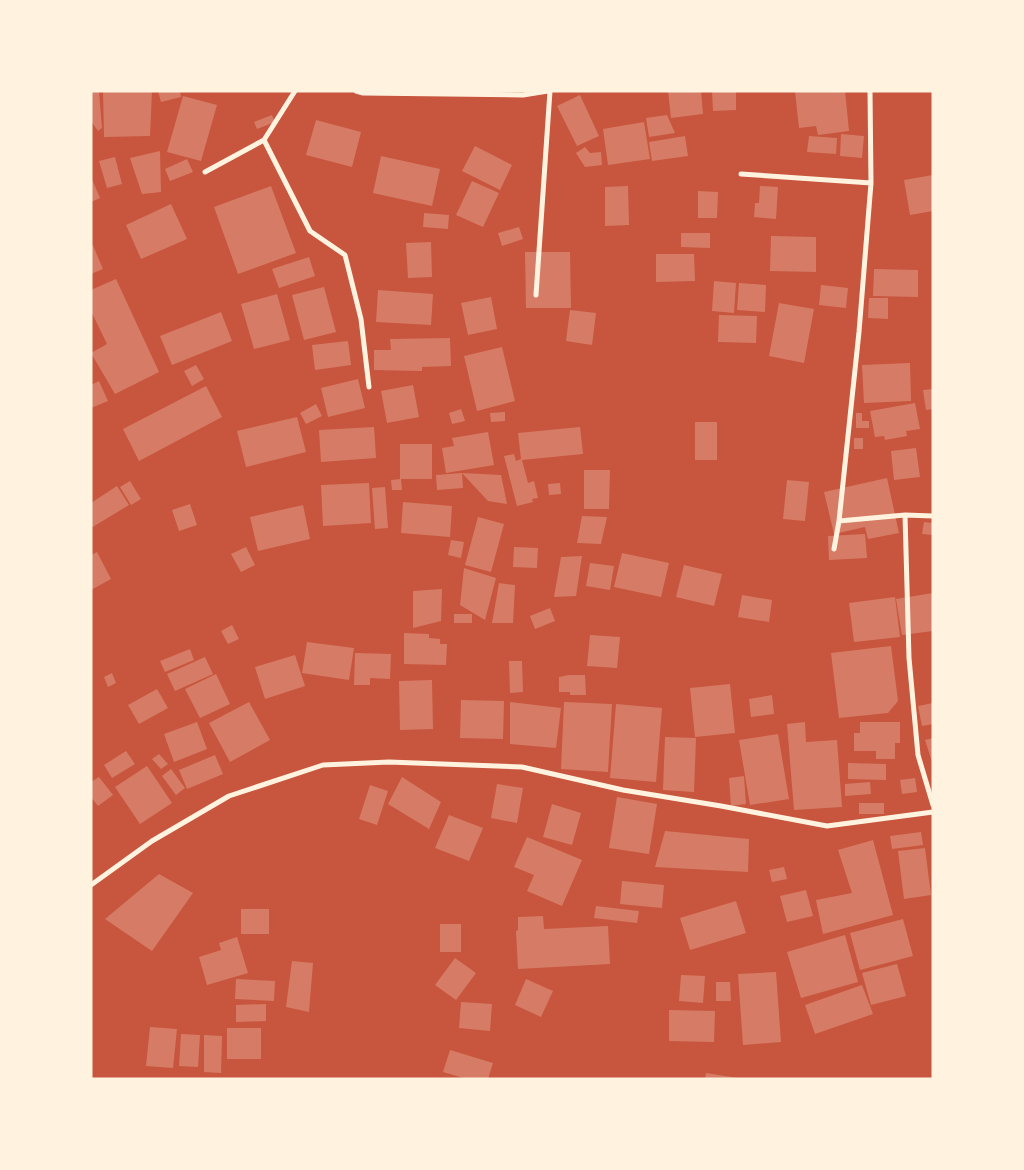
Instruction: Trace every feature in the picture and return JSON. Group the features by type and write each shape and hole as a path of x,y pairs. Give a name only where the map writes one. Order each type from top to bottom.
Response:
{"street":[{"path":"205,172 264,140 295,91"},
{"path":"356,91 364,93 523,95 549,91 536,295"},
{"path":"834,549 839,521 859,332 871,183 870,91"},
{"path":"264,140 310,231 345,255 361,319 369,387"},
{"path":"741,174 871,183"},
{"path":"839,521 905,515 933,516"},
{"path":"905,515 910,668 918,755 933,805"},
{"path":"91,885 152,841 229,796 324,765 389,762 522,767 622,790 827,826 933,812"}],"building":[{"path":"91,91 99,91 102,128 98,131 91,121"},
{"path":"103,91 152,91 150,136 104,137"},
{"path":"158,91 180,91 181,97 161,102"},
{"path":"668,91 701,91 703,114 671,118"},
{"path":"712,91 736,91 736,110 713,111"},
{"path":"795,91 845,91 849,131 818,135 816,126 799,128"},
{"path":"580,95 599,136 577,146 557,106"},
{"path":"183,96 217,105 201,161 167,152"},
{"path":"272,115 275,122 257,129 254,122"},
{"path":"667,115 675,133 649,137 646,118"},
{"path":"316,120 361,132 352,167 306,155"},
{"path":"644,122 650,159 608,165 603,129"},
{"path":"841,134 864,136 862,158 840,156"},
{"path":"685,136 688,156 652,161 649,142"},
{"path":"809,136 837,138 836,154 807,152"},
{"path":"475,146 512,165 500,190 462,171"},
{"path":"585,147 590,153 601,152 602,165 585,167 576,153"},
{"path":"160,151 161,192 142,194 130,158"},
{"path":"381,156 440,169 432,206 373,193"},
{"path":"115,157 122,184 107,188 99,161"},
{"path":"187,159 193,172 170,181 165,169"},
{"path":"933,175 933,211 910,215 904,180"},
{"path":"91,177 100,198 91,202"},
{"path":"472,181 499,193 483,227 456,215"},
{"path":"271,186 296,253 238,274 214,207"},
{"path":"628,186 629,225 605,226 605,187"},
{"path":"760,186 778,187 776,219 754,217 755,203 759,203"},
{"path":"698,191 718,192 717,218 698,218"},
{"path":"171,204 187,239 141,259 126,225"},
{"path":"424,213 449,215 448,229 423,227"},
{"path":"519,227 523,239 502,246 498,233"},
{"path":"681,233 710,233 710,248 681,247"},
{"path":"771,236 816,237 816,272 770,271"},
{"path":"91,241 103,269 91,274"},
{"path":"431,242 432,277 408,278 406,243"},
{"path":"525,252 570,252 571,308 526,308"},
{"path":"656,254 694,254 695,281 656,282"},
{"path":"309,257 315,276 279,288 272,269"},
{"path":"874,269 918,270 918,297 873,296"},
{"path":"116,279 159,372 115,394 91,353 107,344 91,311 91,290"},
{"path":"714,281 736,283 734,313 712,311"},
{"path":"739,283 766,285 765,312 737,310"},
{"path":"821,285 848,288 846,308 819,305"},
{"path":"324,287 336,332 304,340 292,295"},
{"path":"378,290 433,294 431,325 376,322"},
{"path":"277,294 290,340 254,349 241,304"},
{"path":"491,297 497,329 468,335 461,303"},
{"path":"869,298 888,298 888,319 868,318"},
{"path":"779,303 814,309 804,363 769,356"},
{"path":"570,310 596,313 592,345 566,341"},
{"path":"221,312 232,341 172,365 160,336"},
{"path":"719,315 757,316 756,343 718,342"},
{"path":"450,338 451,366 422,367 422,371 374,370 374,350 391,350 390,339"},
{"path":"348,341 351,365 315,370 312,345"},
{"path":"502,347 515,401 477,411 464,356"},
{"path":"910,363 911,401 864,403 862,365"},
{"path":"196,365 204,379 192,386 184,371"},
{"path":"358,379 365,408 328,417 321,388"},
{"path":"99,381 108,401 91,408 91,385"},
{"path":"413,385 419,417 387,423 381,391"},
{"path":"206,386 222,417 139,461 123,429"},
{"path":"933,389 933,409 926,410 923,390"},
{"path":"915,403 920,429 906,431 907,436 885,440 884,436 875,437 870,411"},
{"path":"316,404 322,416 306,424 300,413"},
{"path":"461,409 465,421 452,424 449,413"},
{"path":"505,412 505,421 491,422 490,413"},
{"path":"856,413 862,413 862,421 869,421 869,428 856,428"},
{"path":"297,417 306,452 246,467 237,431"},
{"path":"695,422 717,422 717,460 695,460"},
{"path":"374,427 376,458 321,462 319,430"},
{"path":"580,427 583,454 522,460 528,483 534,481 538,498 532,499 533,502 517,506 504,456 514,454 516,461 521,459 518,433"},
{"path":"488,432 494,465 446,473 442,448 454,446 452,438"},
{"path":"854,438 863,438 863,449 854,449"},
{"path":"400,444 432,444 432,479 400,479"},
{"path":"916,448 920,477 894,480 891,451"},
{"path":"584,470 610,470 609,509 584,509"},
{"path":"462,473 501,475 507,504 488,501"},
{"path":"462,473 463,488 437,490 436,475"},
{"path":"887,478 899,533 868,539 865,527 834,534 824,492"},
{"path":"401,479 402,490 392,490 391,480"},
{"path":"787,480 809,482 805,521 783,519"},
{"path":"130,481 141,499 131,505 120,487"},
{"path":"369,483 371,523 323,526 321,485"},
{"path":"560,483 561,494 549,495 548,484"},
{"path":"117,486 129,505 91,528 91,503"},
{"path":"385,487 388,528 375,529 372,488"},
{"path":"403,502 452,506 450,537 401,533"},
{"path":"190,504 197,525 179,531 172,510"},
{"path":"303,505 310,539 258,551 250,517"},
{"path":"582,516 607,517 601,544 577,543"},
{"path":"478,517 504,524 491,572 465,565"},
{"path":"924,522 933,523 933,535 922,534"},
{"path":"865,534 867,558 829,560 828,536"},
{"path":"451,540 464,542 461,558 448,555"},
{"path":"246,547 255,565 241,572 231,554"},
{"path":"514,547 538,548 537,568 513,567"},
{"path":"97,552 111,579 91,590 91,555"},
{"path":"622,553 669,563 661,597 614,587"},
{"path":"582,556 576,596 554,597 561,557"},
{"path":"590,563 614,566 610,590 586,586"},
{"path":"684,565 722,574 714,606 676,597"},
{"path":"464,568 496,578 485,620 460,605"},
{"path":"499,583 515,585 513,623 492,623"},
{"path":"442,589 441,621 413,628 413,591"},
{"path":"933,593 933,631 902,635 896,599"},
{"path":"742,595 772,600 769,622 738,617"},
{"path":"895,597 900,637 854,642 849,603"},
{"path":"550,608 555,621 535,629 530,616"},
{"path":"454,614 472,614 472,623 454,623"},
{"path":"232,625 239,639 228,644 221,631"},
{"path":"404,633 429,634 429,638 440,639 440,644 447,644 446,665 404,664"},
{"path":"590,635 620,637 617,668 587,666"},
{"path":"307,642 354,648 349,680 302,673"},
{"path":"891,646 898,701 888,713 839,718 831,653"},
{"path":"190,649 194,660 165,672 160,661"},
{"path":"355,653 391,654 390,679 370,678 370,685 354,685"},
{"path":"295,655 305,686 265,699 255,667"},
{"path":"205,657 213,674 175,691 167,674"},
{"path":"509,661 522,661 523,692 510,693"},
{"path":"112,673 116,683 108,687 104,677"},
{"path":"216,674 230,704 200,718 185,689"},
{"path":"585,675 586,695 570,695 570,692 559,692 559,677"},
{"path":"432,680 433,729 400,730 399,681"},
{"path":"730,684 735,733 695,737 690,688"},
{"path":"157,689 168,708 139,724 128,705"},
{"path":"772,695 774,714 751,717 749,699"},
{"path":"461,700 504,701 503,739 460,738"},
{"path":"249,702 270,740 230,762 209,723"},
{"path":"510,702 561,708 556,748 510,744"},
{"path":"564,702 612,704 608,772 561,769"},
{"path":"933,703 933,724 922,726 918,706"},
{"path":"616,704 662,708 656,782 610,778"},
{"path":"197,722 207,749 174,762 164,734"},
{"path":"805,722 806,742 837,740 842,807 794,810 787,724"},
{"path":"860,722 900,722 900,743 895,743 895,759 876,759 876,751 854,751 854,733 860,733"},
{"path":"778,734 789,799 750,805 739,740"},
{"path":"665,737 696,738 694,792 663,790"},
{"path":"933,738 933,762 932,762 925,740"},
{"path":"126,751 135,764 112,778 104,765"},
{"path":"159,754 168,764 161,769 152,759"},
{"path":"215,755 223,774 187,789 179,770"},
{"path":"848,763 886,764 886,780 848,779"},
{"path":"147,766 172,803 140,824 115,787"},
{"path":"171,769 185,788 176,795 162,776"},
{"path":"744,776 746,804 731,806 729,778"},
{"path":"99,777 113,795 98,806 91,797 91,782"},
{"path":"402,777 441,802 429,829 388,804"},
{"path":"915,778 917,792 902,794 900,780"},
{"path":"870,782 871,794 845,796 845,784"},
{"path":"497,784 523,788 517,823 491,818"},
{"path":"370,785 388,791 377,825 359,819"},
{"path":"617,797 657,804 649,854 609,848"},
{"path":"859,803 884,803 884,814 859,814"},
{"path":"552,804 581,813 572,845 543,837"},
{"path":"449,815 483,828 469,861 435,848"},
{"path":"665,831 749,839 748,872 655,867"},
{"path":"921,832 923,845 892,849 890,836"},
{"path":"527,837 582,860 562,906 527,891 534,875 514,867"},
{"path":"873,840 893,915 823,934 816,900 852,893 838,850"},
{"path":"925,848 931,895 904,899 898,851"},
{"path":"784,867 787,879 772,882 769,870"},
{"path":"159,874 193,893 152,951 105,919"},
{"path":"622,881 664,885 662,908 620,904"},
{"path":"806,890 813,916 787,922 780,896"},
{"path":"736,901 746,933 690,950 680,918"},
{"path":"596,906 639,911 637,923 594,918"},
{"path":"241,909 269,909 269,934 241,934"},
{"path":"543,916 544,929 608,926 610,964 518,969 516,931 518,930 518,917"},
{"path":"903,919 913,956 860,970 850,933"},
{"path":"440,924 461,924 461,952 440,952"},
{"path":"845,935 858,982 801,998 787,952"},
{"path":"237,937 248,973 207,985 199,957 221,950 219,943"},
{"path":"455,958 476,973 456,1000 435,985"},
{"path":"292,961 313,963 309,1012 286,1007"},
{"path":"897,964 906,996 871,1005 862,973"},
{"path":"776,972 781,1042 743,1045 738,974"},
{"path":"681,975 705,976 703,1003 679,1001"},
{"path":"236,979 275,981 274,1001 235,999"},
{"path":"526,979 553,991 541,1017 515,1005"},
{"path":"716,982 730,982 731,1001 716,1001"},
{"path":"862,985 873,1014 815,1034 805,1005"},
{"path":"461,1002 492,1004 490,1031 459,1028"},
{"path":"266,1004 266,1021 236,1022 236,1005"},
{"path":"669,1010 715,1011 714,1042 669,1041"},
{"path":"150,1027 177,1029 173,1068 146,1066"},
{"path":"227,1028 261,1028 261,1059 227,1059"},
{"path":"181,1034 200,1035 198,1067 179,1066"},
{"path":"204,1035 222,1036 221,1073 204,1072"},
{"path":"450,1050 493,1063 488,1079 467,1079 443,1072"},
{"path":"706,1073 738,1078 738,1079 705,1079"}]}
